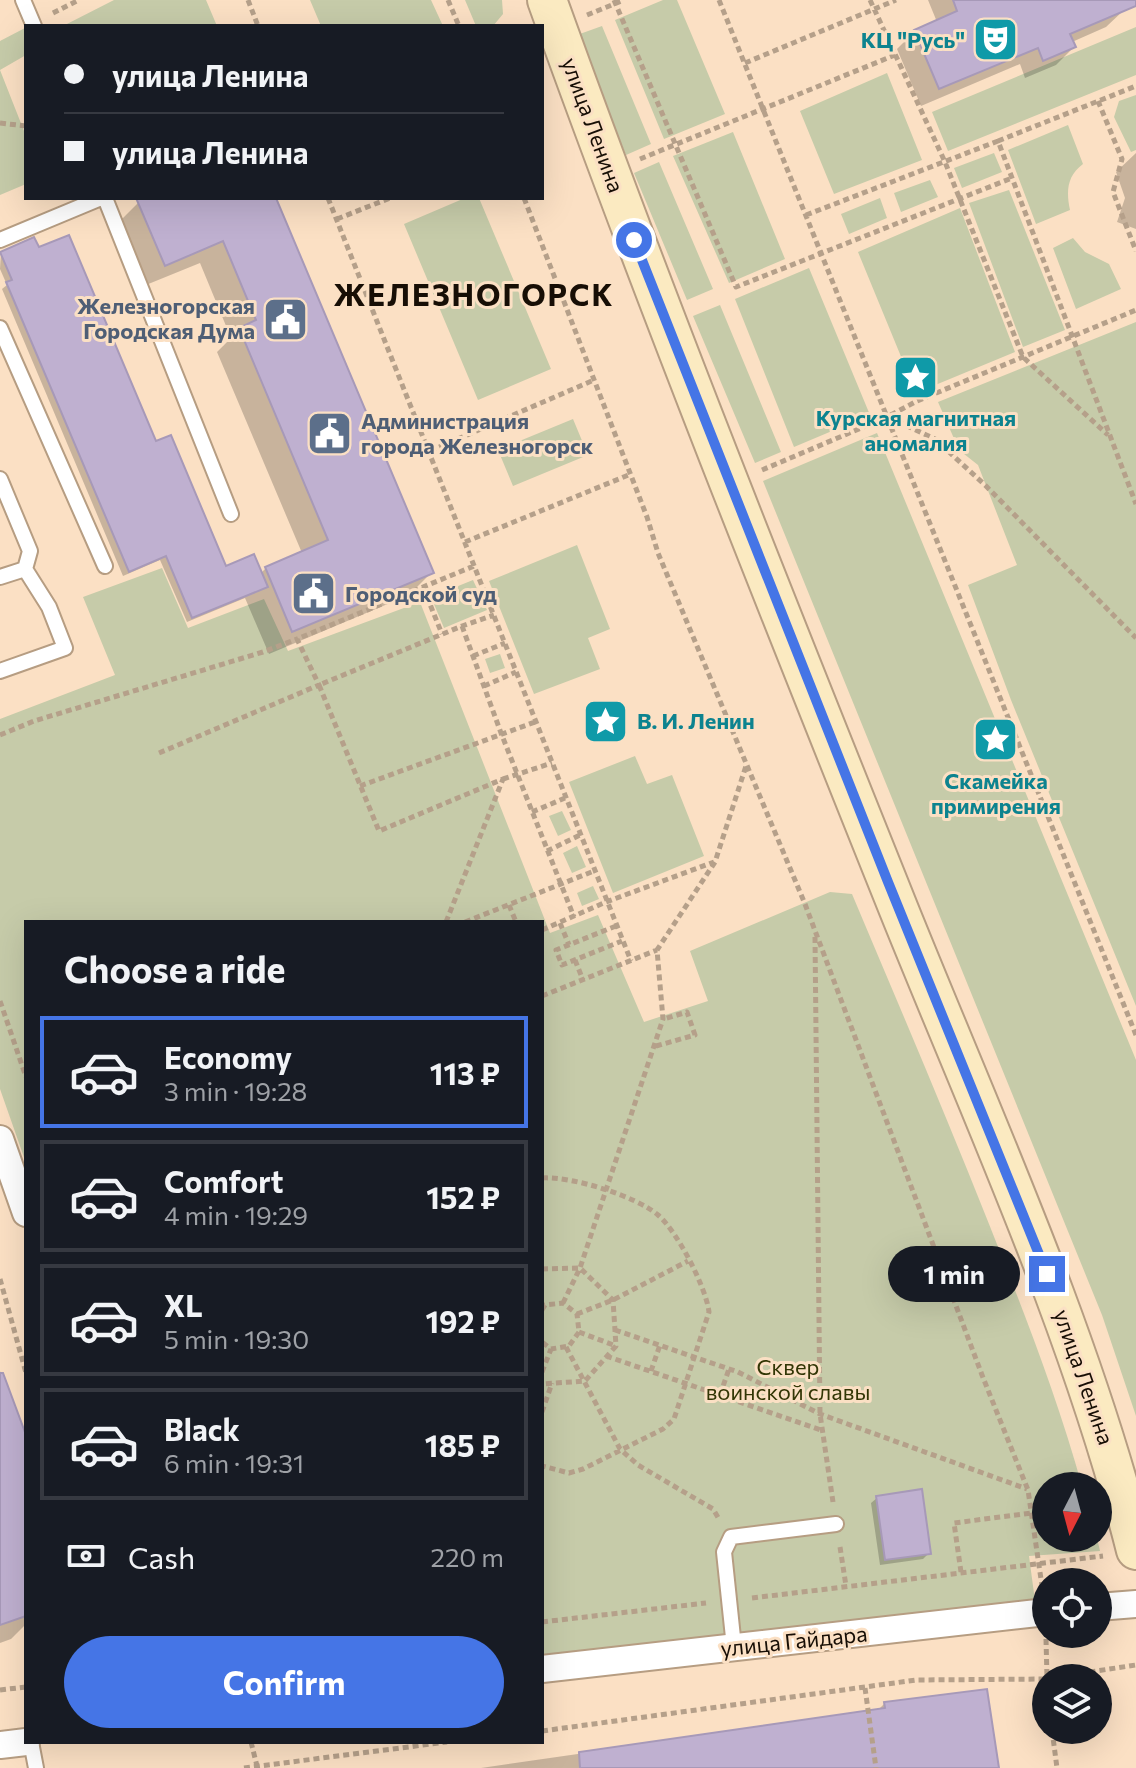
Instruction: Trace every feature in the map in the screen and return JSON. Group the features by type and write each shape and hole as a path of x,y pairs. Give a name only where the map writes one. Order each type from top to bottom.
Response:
{"main road":[{"name":"улица Ленина","path":"547,0 642,262 1070,1332 1120,1485 1122,1553"}],"street":[{"path":"0,1139 24,1207"},
{"path":"1112,1606 1136,1604"},
{"name":"улица Гайдара","path":"544,1669 1032,1607"},
{"path":"0,1745 24,1743"}],"lane":[{"path":"23,0 33,24"},
{"path":"0,240 98,200"},
{"path":"104,200 231,514"},
{"path":"0,328 105,566"},
{"path":"0,479 30,551 25,569 49,607 65,648 0,671"},
{"path":"0,577 25,569"},
{"path":"734,1647 724,1552 731,1537 836,1524"},
{"path":"30,1744 36,1768"}],"path":[{"path":"248,0 257,24"},
{"path":"448,0 458,24"},
{"path":"614,0 736,287 1012,178"},
{"path":"719,0 1136,1035"},
{"path":"870,0 945,162 1023,357 1112,439"},
{"path":"745,63 896,0"},
{"path":"610,171 895,55"},
{"path":"806,215 1136,86"},
{"path":"1098,101 1122,159 1113,192 1136,251"},
{"path":"0,123 24,126"},
{"path":"998,141 1136,504"},
{"path":"329,200 631,961"},
{"path":"337,219 385,200"},
{"path":"525,200 631,474 658,553 815,931 1028,1490 1040,1568"},
{"path":"759,471 1136,310"},
{"path":"430,451 594,380"},
{"path":"887,417 935,439 986,486 1136,638"},
{"path":"465,542 631,474"},
{"path":"658,553 667,550"},
{"path":"0,735 34,721 263,652 474,566"},
{"path":"423,587 442,634"},
{"path":"159,753 494,615"},
{"path":"462,626 574,917"},
{"path":"297,639 379,831 517,773 552,763"},
{"path":"473,656 505,643"},
{"path":"484,686 516,672"},
{"path":"360,786 535,722"},
{"path":"544,995 657,950 715,862 747,765"},
{"path":"447,920 503,779"},
{"path":"532,812 565,798"},
{"path":"547,851 580,835"},
{"path":"544,929 606,902 715,862"},
{"path":"476,920 594,871"},
{"path":"509,905 515,920"},
{"path":"560,923 569,945"},
{"path":"616,926 556,950 562,965 622,941"},
{"path":"815,931 820,1414 846,1586"},
{"path":"544,1308 563,1303 580,1268 656,1046 663,1019 657,950"},
{"path":"575,960 583,980"},
{"path":"0,1001 22,1055"},
{"path":"656,1046 695,1035 687,1012 663,1019"},
{"path":"544,1178 558,1177 607,1192 655,1212 668,1223 708,1300 709,1312 674,1419 663,1429 583,1469 569,1473 544,1467"},
{"path":"577,1314 613,1300 688,1261"},
{"path":"544,1269 580,1268 613,1300 616,1346 585,1381 544,1384"},
{"path":"0,1279 24,1366"},
{"path":"544,1344 551,1349 566,1347 579,1332 577,1314 563,1303"},
{"path":"615,1330 729,1369 820,1414 1028,1490"},
{"path":"579,1332 616,1346"},
{"path":"651,1371 660,1345"},
{"path":"566,1347 620,1449 638,1465 713,1509 731,1537"},
{"path":"544,1367 551,1349"},
{"path":"606,1356 821,1430"},
{"path":"720,1395 729,1369"},
{"path":"544,1406 552,1383"},
{"path":"961,1572 954,1523 1031,1513"},
{"path":"544,1622 1122,1553"},
{"path":"1112,1669 1136,1665"},
{"path":"544,1731 916,1680 1032,1678"},
{"path":"0,1690 24,1687"},
{"path":"865,1688 876,1768"},
{"path":"252,1744 257,1766"},
{"path":"244,1768 431,1744"},
{"path":"1054,1744 1057,1768"}],"green space":[{"path":"114,0 206,0 216,24 67,24"},
{"path":"310,0 431,0 442,24 320,24"},
{"path":"465,0 502,0 503,14 495,24 475,24"},
{"path":"663,0 677,0 725,114 664,139 615,20"},
{"path":"602,26 651,144 626,155 577,35"},
{"path":"1136,27 1136,75 948,151 932,112"},
{"path":"24,29 24,56 0,70 0,41"},
{"path":"0,70 24,131 24,185 0,195"},
{"path":"887,73 922,160 834,194 800,111"},
{"path":"1136,95 1136,150 1131,152 1114,117 1119,101"},
{"path":"1068,125 1083,164 1069,184 1070,210 1036,224 1008,150"},
{"path":"733,132 785,259 729,283 673,156"},
{"path":"994,153 1002,172 962,188 954,168"},
{"path":"659,162 713,289 687,300 634,173"},
{"path":"930,180 938,197 901,212 894,193"},
{"path":"1009,190 1065,330 1023,347 969,203"},
{"path":"880,198 887,218 849,234 841,214"},
{"path":"460,200 480,200 551,369 478,400 404,224"},
{"path":"960,208 1015,352 916,393 858,252"},
{"path":"1073,238 1085,252 1109,264 1121,289 1076,309 1053,248"},
{"path":"809,268 870,415 794,447 735,299"},
{"path":"720,305 781,452 755,463 693,316"},
{"path":"1136,322 1136,1006 1011,700 968,585 1017,565 978,465 959,450 938,402"},
{"path":"573,419 588,455 513,486 498,450"},
{"path":"877,433 1136,1060 1136,1416 1102,1315 763,481"},
{"path":"577,545 610,629 588,638 600,669 534,694 489,581"},
{"name":"Сквер воинской славы","path":"162,568 188,628 264,599 288,651 420,602 550,933 598,915 644,1022 708,1001 690,951 830,892 852,894 1002,1256 1062,1419 1078,1472 1032,1472 1032,1552 1086,1552 1029,1556 1032,1601 544,1656 544,920 24,920 24,1157 0,1089 0,719 115,675 83,597"},
{"path":"473,580 487,610 444,628 431,597"},
{"path":"500,654 505,668 490,673 485,659"},
{"path":"635,756 647,784 672,775 704,856 613,893 569,782"},
{"path":"562,811 571,830 558,836 549,816"},
{"path":"577,846 586,867 572,873 563,853"},
{"path":"593,886 599,899 582,906 577,893"}],"building":[{"name":"КЦ \"Русь\"","path":"953,0 1136,0 1136,6 1070,34 1076,47 1043,61 1038,48 939,89 914,30 957,11"},
{"name":"Администрация города Железногорск","path":"137,200 277,200 434,573 292,632 265,567 328,540 239,328 256,320 223,241 165,266"},
{"path":"69,235 156,441 171,435 226,566 254,554 268,587 192,618 166,556 129,572 6,282 12,280 0,252 34,237 39,247"},
{"path":"0,1373 3,1373 24,1430 24,1617 0,1625"},
{"path":"922,1489 931,1554 885,1560 876,1496"},
{"path":"987,1689 999,1768 580,1768 579,1752 885,1708 884,1702"}],"place":[{"name":"КЦ \"Русь\"","path":"996,40"},
{"name":"Железногорская Городская Дума","path":"286,319"},
{"name":"Курская магнитная аномалия","path":"916,377"},
{"name":"Администрация города Железногорск","path":"330,434"},
{"name":"Городской суд","path":"314,594"},
{"name":"В. И. Ленин","path":"606,721"},
{"name":"Скамейка примирения","path":"996,740"}],"district":[{"name":"ЖЕЛЕЗНОГОРСК","path":"474,296"}],"route":[{"path":"634,240 1047,1274"}]}
